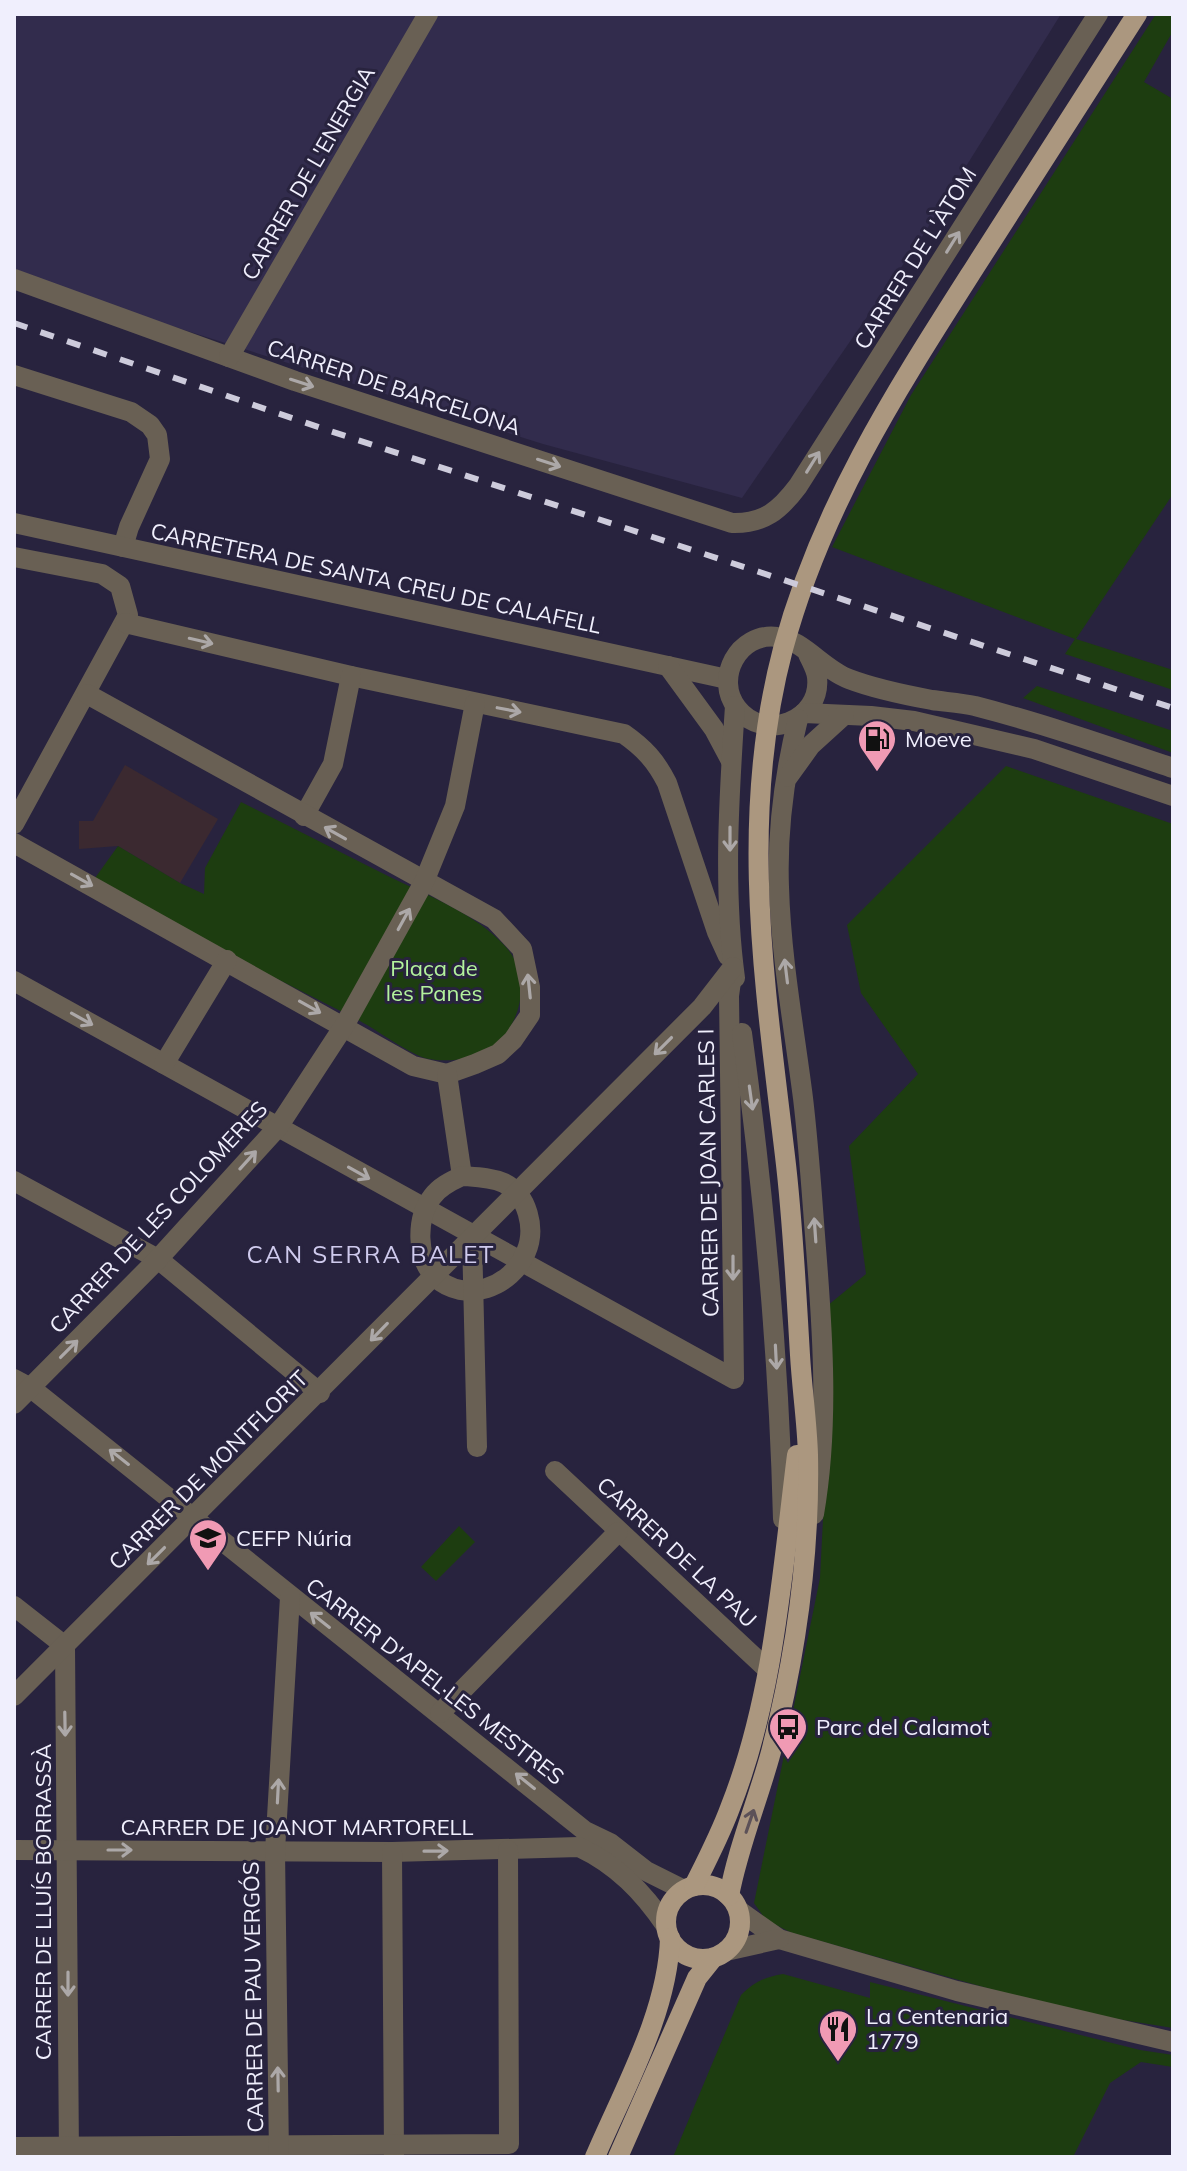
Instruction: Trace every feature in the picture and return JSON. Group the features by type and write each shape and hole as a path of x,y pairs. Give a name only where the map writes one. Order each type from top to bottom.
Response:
{"main road":[{"path":"618,2157 697,1978 739,1932 734,1903 734,1870 770,1754 786,1686 806,1555 808,1454 792,1226 760,942 757,881 764,748 782,652 822,532 859,455 912,365 1137,14"},
{"path":"595,2157 656,2015 669,1956 671,1903 689,1888 731,1806 752,1736 778,1609 797,1453 800,1355"},
{"path":"689,1888 717,1888 734,1903"},
{"path":"668,1932 677,1949 687,1956 700,1959 720,1955"}],"street":[{"name":"CARRER DE L'ENERGIA","path":"229,357 428,14"},
{"name":"CARRER DE L'ÀTOM","path":"763,519 785,503 798,486 1098,14"},
{"name":"CARRER DE BARCELONA","path":"14,279 229,357 732,523 749,524 763,519"},
{"path":"14,375 131,412 150,425 157,435 160,459 129,527 102,574"},
{"name":"CARRETERA DE SANTA CREU DE CALAFELL","path":"14,523 727,679"},
{"path":"14,557 102,574 120,586 128,610 125,623 14,824"},
{"path":"125,623 351,676 624,734 643,747 667,783 717,932 733,967"},
{"path":"784,1553 775,1334 759,1155 733,967 729,894 735,706 727,679 737,653 749,643 777,636 797,643 808,654 847,679 920,698 972,706 1173,768"},
{"path":"806,1555 819,1482 823,1406 821,1308 806,1125 782,937 779,885 791,747 801,716 816,690 817,675 808,654"},
{"path":"668,666 714,729 731,761"},
{"path":"304,816 333,764 351,676"},
{"path":"14,843 413,1066 447,1074 498,1054 513,1040 530,1015 530,987 522,949 494,919 87,694"},
{"name":"CARRER DE LES COLOMERES","path":"14,1404 22,1384 158,1259 278,1127 344,1026 424,882 455,806 475,703"},
{"path":"735,706 756,723 771,726 782,725 801,716 844,715 914,721 1034,749 1173,796"},
{"path":"788,777 811,745 844,715"},
{"path":"698,876 715,892 729,894 770,891 779,885"},
{"path":"164,1064 227,960"},
{"path":"517,1191 702,1007 733,967"},
{"name":"CARRER DE JOAN CARLES I","path":"521,1263 734,1379 729,996 733,967"},
{"path":"14,981 521,1263"},
{"path":"447,1074 462,1176"},
{"path":"462,1176 487,1177 517,1191 529,1215 531,1232 521,1263 501,1282 473,1291 446,1285 434,1276 420,1244 421,1222 432,1196 444,1185 462,1176"},
{"path":"14,1181 158,1259 320,1393"},
{"name":"CARRER DE MONTFLORIT","path":"14,1696 320,1393 517,1191"},
{"path":"472,1237 477,1447"},
{"name":"CARRER D'APEL·LES MESTRES","path":"22,1384 195,1517 290,1597 440,1713 582,1839 610,1843 646,1871 689,1888"},
{"name":"CARRER DE LA PAU","path":"555,1471 767,1669"},
{"path":"440,1713 618,1532"},
{"name":"CARRER DE PAU VERGÓS","path":"279,2152 275,1851 290,1597"},
{"path":"14,1606 65,1646"},
{"name":"CARRER DE LLUÍS BORRASSÀ","path":"65,1646 69,2152"},
{"path":"582,1839 638,1889 668,1932"},
{"name":"CARRER DE JOANOT MARTORELL","path":"14,1850 508,1850 582,1839"},
{"path":"14,2147 69,2152 279,2152 394,2151 509,2144 508,1850"},
{"path":"392,1852 394,2151"},
{"path":"734,1903 779,1939 957,1991 1173,2042"},
{"path":"720,1955 779,1939"}],"shaded area":[{"path":"14,14 1061,14 920,240 742,498 543,444 14,276"},
{"path":"125,765 218,819 180,883 118,846 79,849 79,821 93,821"}],"green space":[{"path":"1156,14 1173,14 1173,31 1144,82 1173,99 1173,494 1076,639 1173,670 1173,690 1065,654 1075,639 832,547 911,395"},
{"path":"1037,686 1173,731 1173,753 1023,698"},
{"path":"1006,766 1173,824 1173,2028 1068,2011 792,1933 766,1920 754,1903 820,1578 827,1441 827,1306 866,1274 849,1146 918,1074 861,993 847,925"},
{"name":"Plaça de les Panes","path":"241,802 452,907 493,935 505,946 519,972 520,1002 509,1030 482,1054 443,1060 422,1057 360,1021 90,885 118,846 204,894 205,868"},
{"path":"459,1526 475,1542 436,1581 421,1567"},
{"name":"La Centenaria 1779","path":"783,1974 870,1998 870,1982 1140,2050 1173,2055 1173,2067 1141,2062 1110,2083 1073,2157 673,2157 741,1995 760,1981"}],"railway":[{"path":"14,323 321,428 1173,708"}],"place":[{"name":"Moeve","path":"877,773"},
{"name":"CEFP Núria","path":"208,1572"},
{"name":"Parc del Calamot","path":"788,1761"},
{"name":"La Centenaria 1779","path":"838,2063"}],"district":[{"name":"CAN SERRA BALET","path":"371,1254"}]}
